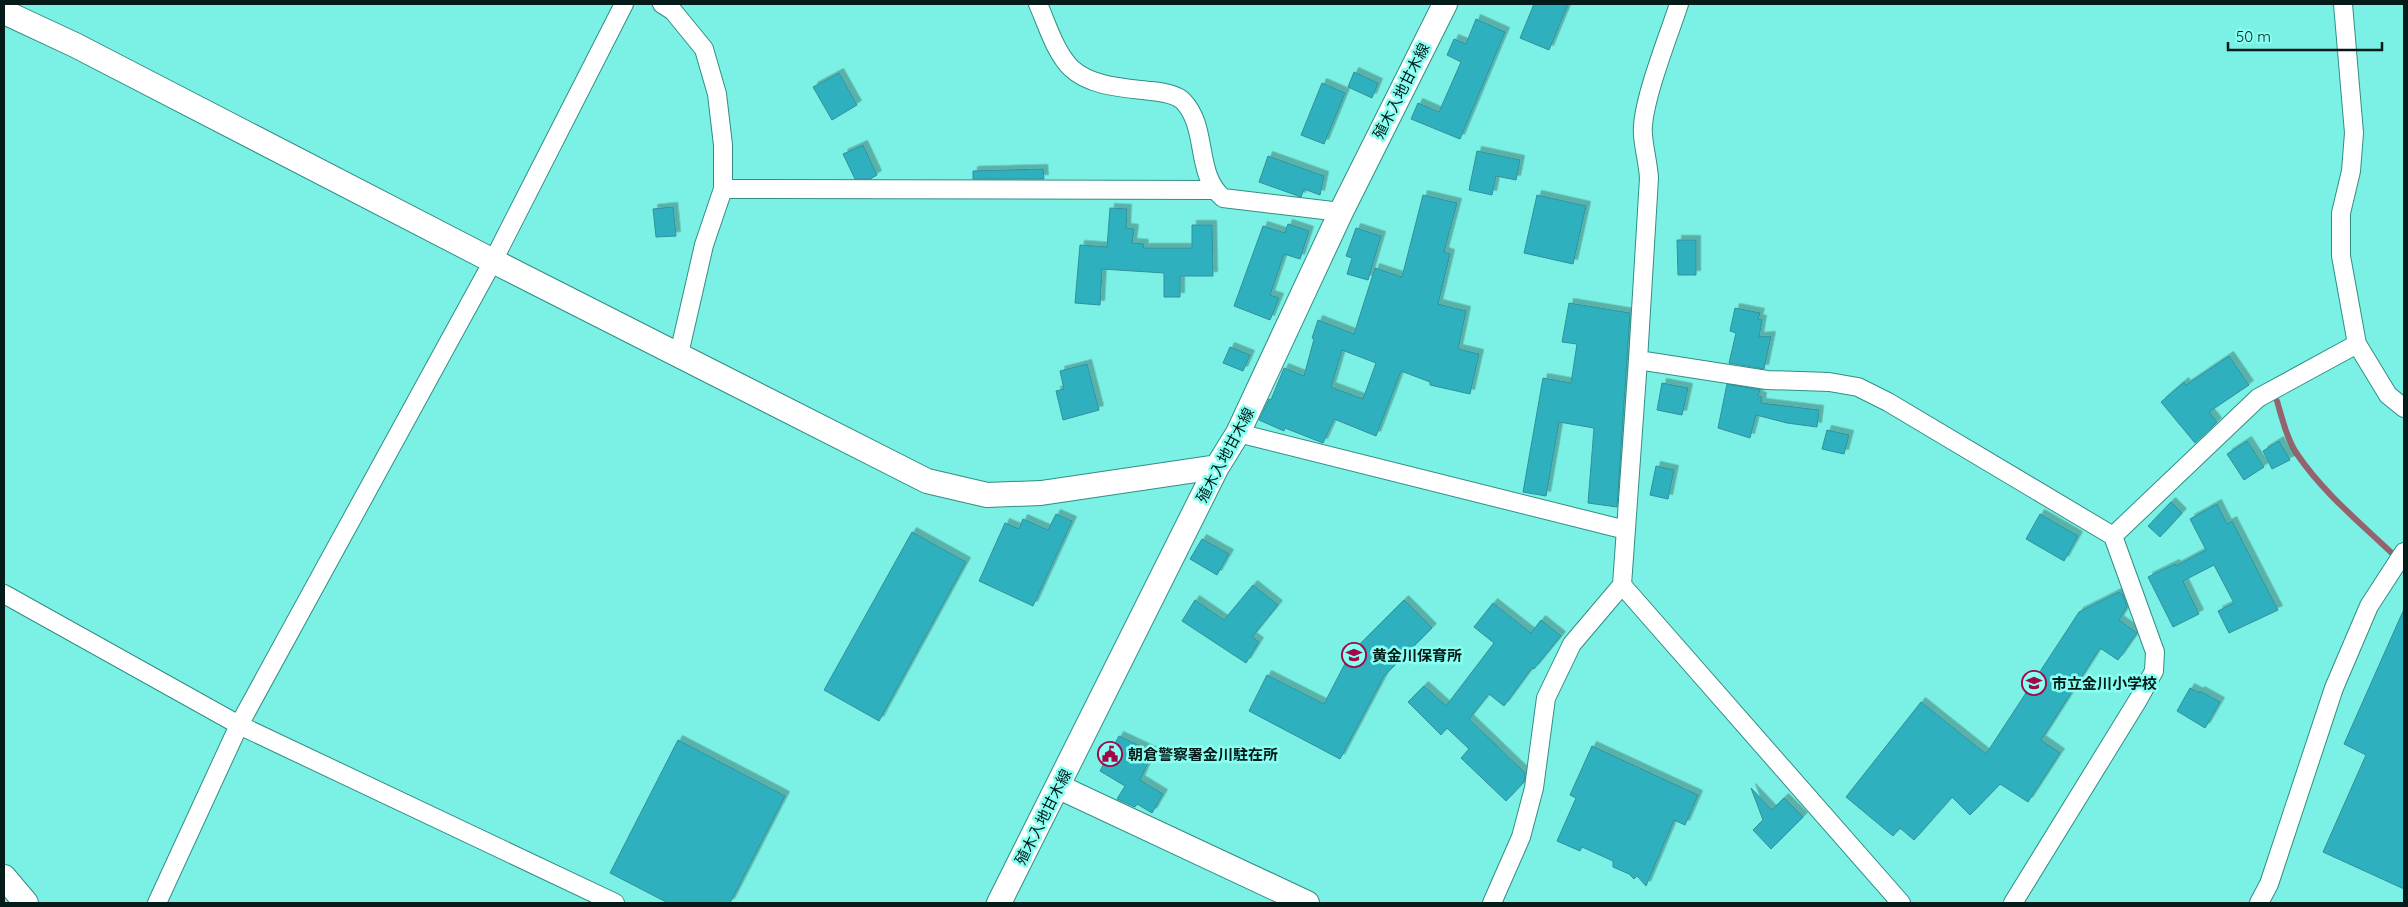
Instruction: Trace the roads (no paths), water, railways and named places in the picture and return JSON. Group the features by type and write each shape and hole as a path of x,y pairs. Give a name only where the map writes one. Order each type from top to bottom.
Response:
{"street":[{"path":"157,903 239,725 493,261 624,4"},
{"path":"662,4 673,11 704,49 717,94 723,145 723,189 704,246 679,354"},
{"path":"1038,4 1062,55 1072,69 1093,81 1164,92 1182,100 1193,115 1205,171 1214,190 1223,198 1341,212"},
{"name":"殖木入地甘木線","path":"999,903 1059,787 1217,467 1238,432 1341,212 1445,4"},
{"path":"1492,903 1521,837 1534,788 1546,698 1572,644 1622,585 1638,360 1648,178 1648,157 1643,134 1646,109 1679,4"},
{"path":"2343,4 2354,133 2351,171 2341,213 2341,256 2357,344 2388,395 2404,408"},
{"path":"4,12 75,45 493,261 927,481 987,495 1041,493 1217,467"},
{"path":"723,189 1214,190"},
{"path":"2112,536 2258,398 2357,344"},
{"path":"1638,360 1767,380 1829,382 1858,387 1888,402 2112,536 2155,652 2154,671 2013,903"},
{"path":"1238,432 1626,530"},
{"path":"2260,903 2270,884 2334,688 2369,606 2404,552"},
{"path":"1622,585 1901,903"},
{"path":"4,594 239,725 615,903"},
{"path":"1059,787 1306,903"},
{"path":"4,877 26,903"}],"waterway":[{"path":"2277,401 2290,442 2308,469 2319,483 2398,559"}],"place":[{"name":"黄金川保育所","path":"1354,655"},
{"name":"市立金川小学校","path":"2034,683"},
{"name":"朝倉警察署金川駐在所","path":"1110,754"}]}
